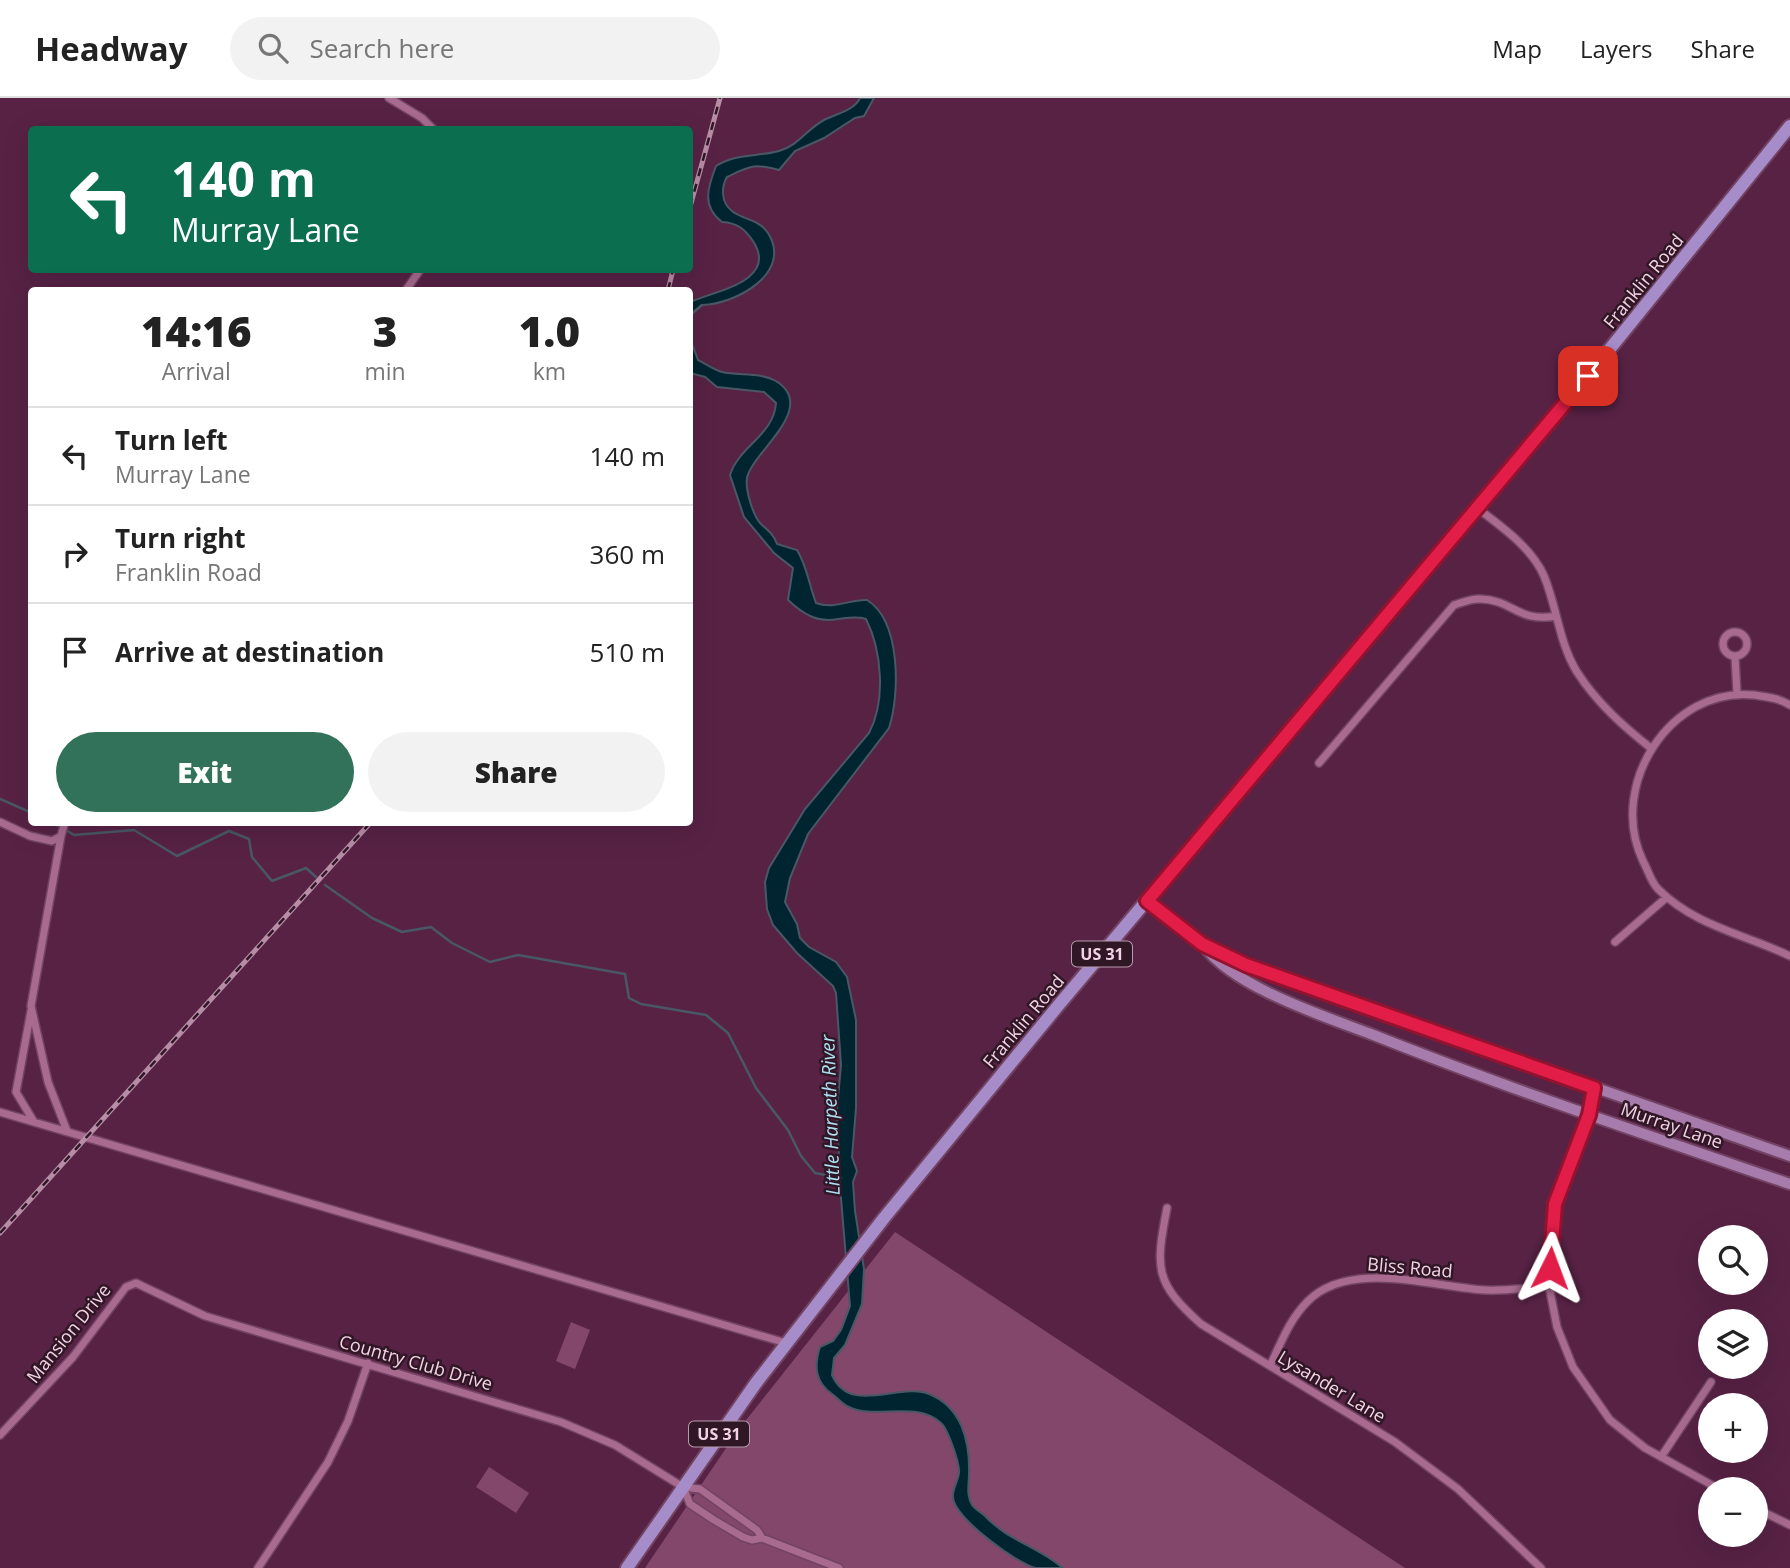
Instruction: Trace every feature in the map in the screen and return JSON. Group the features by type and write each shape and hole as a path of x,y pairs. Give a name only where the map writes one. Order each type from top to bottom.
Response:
{"main road":[{"name":"Franklin Road","path":"627,1568 786,1343 884,1218 1477,508 1790,126"},
{"name":"Murray Lane","path":"1147,901 1202,944 1246,965 1790,1156"},
{"name":"Murray Lane","path":"1202,944 1214,959 1274,995 1463,1070 1790,1184"}],"street":[{"path":"389,98 430,126"},
{"path":"1477,508 1500,525 1537,565 1577,672 1617,722 1652,749"},
{"path":"1319,763 1454,605 1482,599 1495,601 1537,620 1556,616"},
{"path":"1735,657 1737,694"},
{"path":"1790,705 1767,697 1737,694 1718,696 1681,716 1652,749 1637,776 1633,819 1637,848 1655,886 1684,912 1790,956"},
{"path":"0,822 43,840 52,841 61,836"},
{"path":"35,1123 16,1092 64,826"},
{"path":"1615,942 1667,897"},
{"path":"31,1006 48,1082 67,1131"},
{"path":"1594,1088 1589,1115 1555,1204 1549,1286 1557,1327 1573,1367 1610,1420 1645,1448 1698,1477"},
{"path":"0,1112 786,1343"},
{"name":"Lysander Lane","path":"1167,1208 1161,1238 1161,1276 1173,1299 1201,1324 1395,1442 1447,1481 1510,1536 1541,1568"},
{"name":"Bliss Road","path":"1270,1366 1289,1324 1310,1299 1343,1280 1366,1278 1487,1290 1549,1286"},
{"name":"Country Club Drive","path":"133,1283 197,1313 561,1422 615,1445 683,1487 700,1489 757,1530 762,1538"},
{"name":"Mansion Drive","path":"0,1435 73,1357 120,1294 133,1283"},
{"path":"258,1568 332,1453 348,1421 368,1363"},
{"path":"1661,1457 1711,1382"},
{"name":"Country Club Drive","path":"683,1487 690,1504 743,1537 752,1540 762,1538 839,1568"},
{"path":"1768,1514 1790,1525"}],"shaded area":[{"path":"895,1232 1405,1568 645,1568 739,1429"},
{"path":"571,1322 590,1330 575,1369 556,1361"},
{"path":"489,1467 529,1493 516,1513 476,1487"}],"water":[{"path":"860,98 874,98 864,116 855,118 824,138 795,151 779,170 752,167 727,177 723,190 728,208 764,228 774,248 773,261 757,284 730,299 702,305 693,313 693,301 741,282 758,266 759,255 750,236 736,225 722,222 711,209 708,196 716,166 731,159 786,149 818,124 844,112"},
{"path":"693,346 698,360 710,367 722,372 770,378 787,392 790,404 787,417 751,467 747,478 753,509 777,544 797,550 816,603 836,605 867,600 878,610 892,641 895,659 895,697 889,728 808,834 790,878 785,902 797,924 800,938 809,947 836,962 847,977 856,1020 856,1108 852,1157 857,1171 853,1182 855,1211 864,1269 862,1304 845,1345 834,1358 832,1375 840,1387 851,1394 863,1396 917,1391 929,1394 949,1407 962,1427 968,1450 968,1493 972,1505 1013,1538 1063,1568 1036,1568 1027,1565 1002,1550 965,1517 953,1498 959,1473 958,1462 941,1423 920,1413 871,1412 849,1407 826,1389 817,1373 820,1347 833,1341 841,1330 850,1306 840,1186 837,1109 841,1065 836,993 833,986 797,953 773,925 767,909 765,882 769,868 805,809 869,733 878,706 880,676 876,646 866,619 855,617 823,620 805,613 788,600 793,568 774,553 744,517 730,475 734,465 769,424 776,403 764,392 717,387 705,377 693,374"}],"waterway":[{"name":"Little Harpeth River","path":"693,312 702,305"},
{"path":"0,799 28,811"},
{"path":"66,830 74,835 134,830 177,856 229,831 249,839 252,857 272,881 306,868 316,877"},
{"path":"325,885 372,918 402,932 431,927 452,943 490,962 518,955 625,974 629,998 641,1004 706,1015 728,1033 756,1088 788,1130 801,1156 815,1173 841,1178"}],"railway":[{"path":"693,196 720,98"},
{"path":"669,287 672,273"},
{"path":"0,1233 367,826"}],"route":[{"path":"1550,1268 1555,1204 1589,1115 1594,1088 1246,965 1202,944 1147,901 1588,376"}]}
